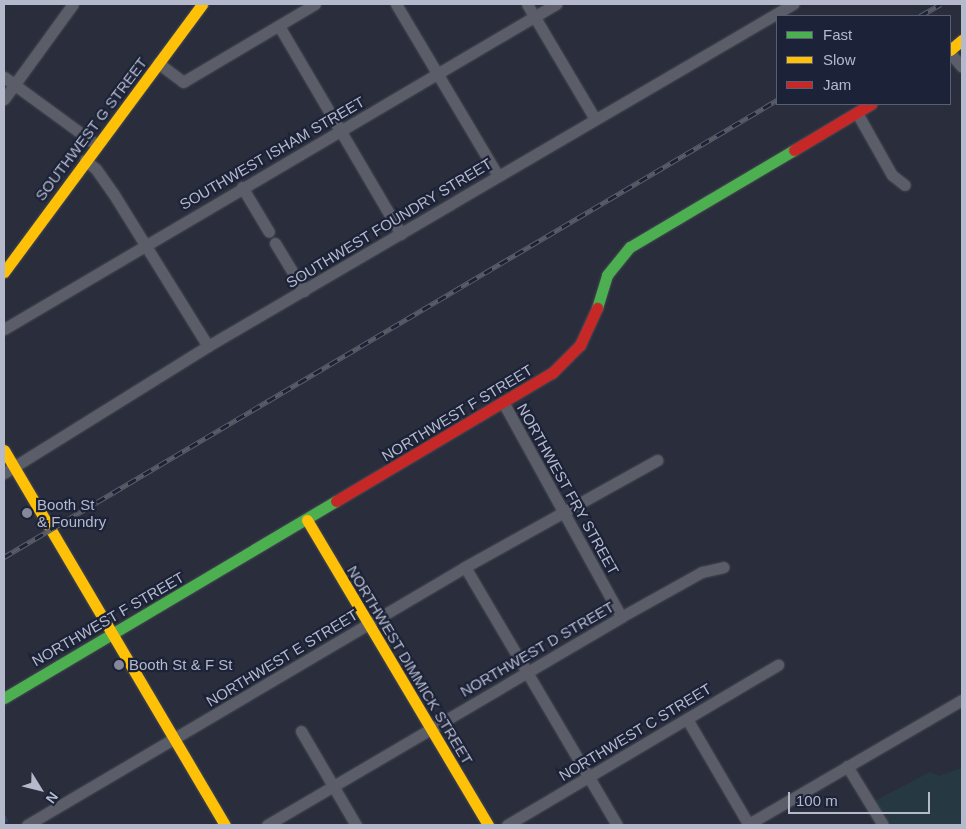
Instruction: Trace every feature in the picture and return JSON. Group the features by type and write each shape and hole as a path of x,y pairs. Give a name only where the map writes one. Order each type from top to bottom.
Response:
{"street":[{"path":"4,99 73,4"},
{"name":"SOUTHWEST G STREET","path":"4,272 202,4"},
{"path":"158,63 183,82 315,4"},
{"path":"396,4 498,176"},
{"path":"527,4 595,119"},
{"name":"SOUTHWEST ISHAM STREET","path":"4,329 145,244 556,4"},
{"name":"SOUTHWEST FOUNDRY STREET","path":"9,470 208,346 793,4"},
{"path":"278,26 401,234"},
{"path":"951,51 962,40"},
{"path":"951,53 962,66"},
{"path":"4,76 96,145"},
{"name":"NORTHWEST F STREET","path":"4,698 552,373 573,355 592,324 607,275 630,247 870,105"},
{"path":"857,113 892,175 905,185"},
{"path":"85,160 96,169 208,346"},
{"path":"242,187 304,291"},
{"name":"NORTHWEST FRY STREET","path":"503,402 621,617"},
{"path":"4,450 9,470 42,514 225,825"},
{"name":"NORTHWEST E STREET","path":"27,825 465,566 564,514 657,460"},
{"name":"NORTHWEST DIMMICK STREET","path":"307,520 488,825"},
{"path":"465,566 617,825"},
{"name":"NORTHWEST D STREET","path":"267,825 621,617 702,572 723,567"},
{"name":"NORTHWEST C STREET","path":"506,825 778,665"},
{"path":"686,720 748,825 962,700"},
{"path":"301,732 356,825"},
{"path":"847,766 883,825"}],"shaded area":[{"path":"962,768 962,825 891,825 875,801 930,772 939,776"}],"waterway":[{"path":"4,816 6,821"}],"railway":[{"path":"922,15 941,4"},
{"path":"4,557 776,101"}],"traffic: fast":[{"path":"597,308 607,275 630,247 794,150"},
{"path":"4,698 336,501"}],"traffic: slow":[{"path":"4,272 202,4"},
{"path":"951,49 962,40"},
{"path":"4,450 225,825"},
{"path":"307,520 488,825"}],"traffic: jam":[{"path":"794,150 869,105"},
{"path":"336,501 552,373 580,345 597,308"}],"place":[{"name":"Booth St & Foundry","path":"27,513"},
{"name":"Booth St & F St","path":"119,665"}]}
